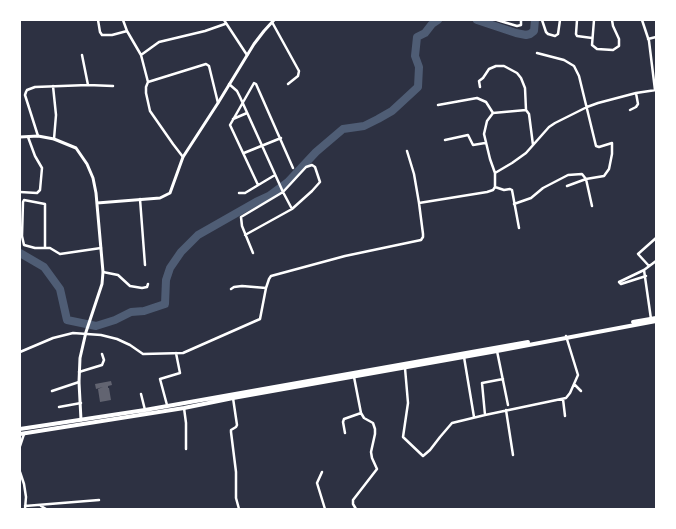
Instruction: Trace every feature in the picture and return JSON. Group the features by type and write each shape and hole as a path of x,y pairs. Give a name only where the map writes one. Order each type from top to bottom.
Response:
{"highway":[{"path":"567,337 651,319 656,320"},
{"path":"20,429 354,375 656,320"},
{"path":"22,434 184,408 354,375 405,368 497,350"}],"main road":[{"path":"97,203 160,198 170,193 183,157 247,55 273,21"},
{"path":"20,137 38,136 54,139 76,148 83,156 93,178 104,272 102,284 86,333 80,358 79,382 81,420"}],"street":[{"path":"98,20 102,35 112,35 127,31"},
{"path":"123,20 127,31 141,55 148,82 146,93 150,111 183,157"},
{"path":"224,20 247,55"},
{"path":"497,20 517,26 521,25 521,20"},
{"path":"542,20 546,32 555,36 558,34 560,20"},
{"path":"577,20 577,36 592,38"},
{"path":"594,20 592,45 597,49 614,50 619,46 620,39 613,26 612,20"},
{"path":"495,172 512,164 526,154 549,127 587,107 636,93 656,90 648,39 642,20"},
{"path":"273,21 298,71 298,76 288,84"},
{"path":"141,55 159,42 205,31 226,24"},
{"path":"648,39 656,37"},
{"path":"537,53 564,60 574,66 579,76 596,146 599,147 613,144 610,163 605,175 586,179 567,186"},
{"path":"82,55 88,85"},
{"path":"148,82 203,64 208,65 218,103"},
{"path":"480,87 479,81 484,78 490,69 499,66 507,67 516,73 525,88 526,110 530,114 534,146"},
{"path":"258,185 230,123 254,83 256,84 281,138 293,168"},
{"path":"229,84 237,90 261,146 292,209"},
{"path":"53,86 56,115 54,139"},
{"path":"38,136 25,95 27,90 35,87 53,86 113,86"},
{"path":"630,110 636,108 638,104 636,93"},
{"path":"438,105 477,98 486,102 493,113"},
{"path":"419,203 493,190 495,187 495,172 485,143 485,126 489,117 493,113 526,110"},
{"path":"233,119 247,113"},
{"path":"445,140 468,135 473,145 485,143"},
{"path":"20,192 37,193 40,190 42,168 35,156 28,137"},
{"path":"244,153 281,138"},
{"path":"20,352 62,336 86,333 117,339 130,345 143,354 183,353 260,319 269,279 276,274 345,256 421,240 423,234 419,203 414,174 407,151"},
{"path":"245,235 292,209 319,183 320,179 315,167 312,165 306,167 282,191 241,217 241,222 245,235 252,253"},
{"path":"514,204 531,198 543,188 568,175 582,174 586,179 592,206"},
{"path":"239,193 244,193 275,175"},
{"path":"495,187 504,190 511,189 519,228"},
{"path":"140,199 145,265"},
{"path":"45,248 45,204 24,200 22,202 24,245 35,248 53,249 60,254 102,248"},
{"path":"649,266 638,254 656,238"},
{"path":"646,276 621,284 619,282 644,270 656,262"},
{"path":"644,270 651,319"},
{"path":"104,272 118,275 130,286 142,288 147,287 148,284"},
{"path":"231,289 242,286 266,288"},
{"path":"405,368 408,403 403,436 421,455 426,454 452,424 486,414 563,399 570,393 578,375 567,337"},
{"path":"497,350 508,405"},
{"path":"167,405 160,379 180,373 176,353"},
{"path":"79,372 102,365 104,360 102,354"},
{"path":"464,357 474,417"},
{"path":"354,375 361,413 364,418 373,423 375,429 371,455 377,469 353,500 353,504 356,509"},
{"path":"486,414 482,383 503,379"},
{"path":"52,391 79,382"},
{"path":"574,384 580,391"},
{"path":"141,394 145,410"},
{"path":"233,398 237,424 231,432 236,472 236,498 239,509"},
{"path":"563,399 565,416"},
{"path":"59,408 80,403"},
{"path":"184,408 186,423 186,449"},
{"path":"506,410 513,455"},
{"path":"345,433 343,422 344,419 361,413"},
{"path":"20,446 22,434"},
{"path":"20,472 24,484 25,508 99,500"},
{"path":"322,472 317,483 325,509"},
{"path":"20,481 24,484"},
{"path":"41,506 46,509"}],"building":[{"path":"111,381 112,385 108,386 108,388 111,400 100,402 98,389 103,387 96,389 95,384"}],"waterway":[{"path":"20,253 44,267 60,289 67,320 96,326 115,320 131,312 144,311 165,304 166,280 170,268 181,252 198,235 269,196 288,182 316,152 343,129 364,126 378,119 392,111 418,87 419,67 415,56 417,37 425,33 432,24 438,20"},
{"path":"477,20 526,35 534,31 535,20"}]}
